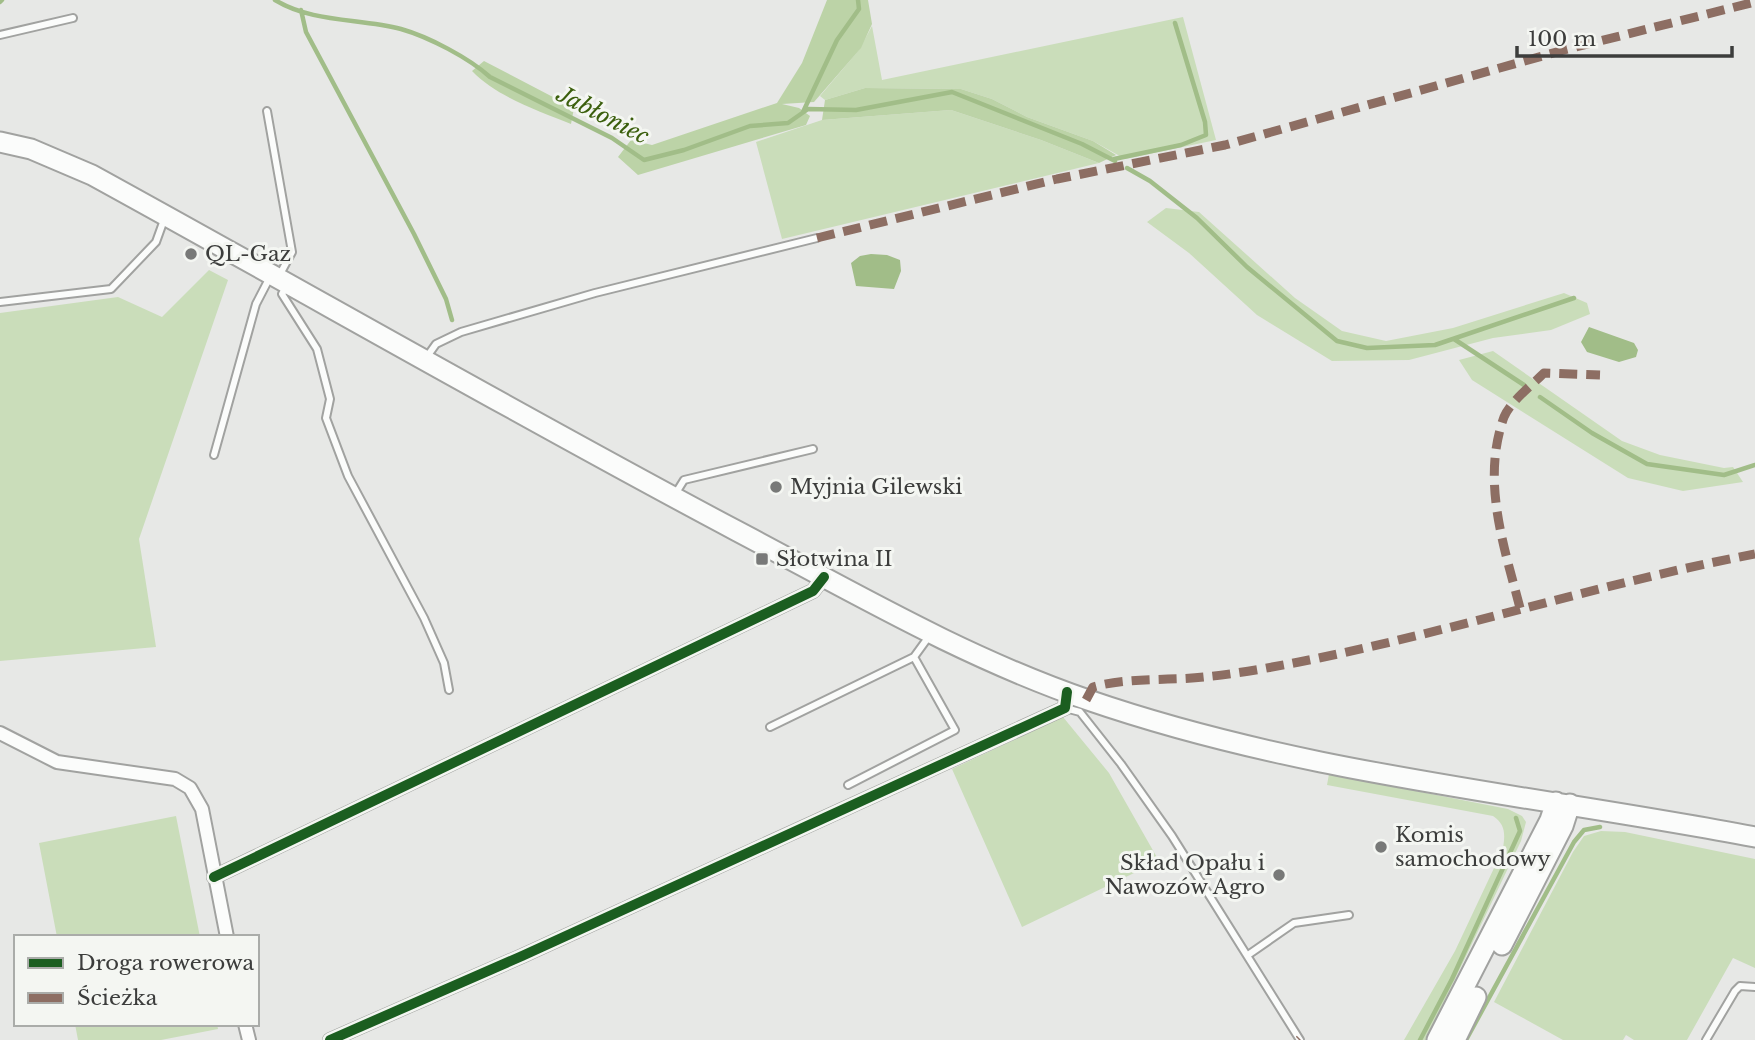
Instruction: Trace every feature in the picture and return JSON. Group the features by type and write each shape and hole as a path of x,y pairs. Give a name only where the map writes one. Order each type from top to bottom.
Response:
{"main road":[{"path":"0,142 31,149 71,164 673,497 930,633 1066,700 1287,757 1755,837"},
{"path":"1437,1040 1550,820 1563,803"},
{"path":"1455,1040 1563,825 1563,803"}],"street":[{"path":"214,877 802,596 813,590 824,577"},
{"path":"330,1040 522,956 1066,700"},
{"path":"0,733 57,762 175,779 190,788 202,809 227,935"}],"lane":[{"path":"0,34 73,18"},
{"path":"214,455 256,304 279,278 292,252 267,111"},
{"path":"0,302 111,289 156,242 166,215"},
{"path":"424,360 436,344 461,332 595,293 817,238"},
{"path":"279,278 282,294 317,349 330,399 326,418 348,476 424,618 444,663 449,690"},
{"path":"673,497 684,480 813,449"},
{"path":"770,727 914,657 930,633"},
{"path":"848,785 956,730 914,657"},
{"path":"1066,700 1080,712 1121,764 1172,836 1300,1040"},
{"path":"1248,955 1294,923 1349,915"},
{"path":"1706,1040 1735,991 1740,986 1755,987"}],"shaded area":[{"path":"827,0 868,0 872,24 861,48 814,102 782,104 799,108 810,116 806,125 638,175 618,157 631,140 652,145 777,103 802,63"},
{"path":"1183,17 1216,140 1125,159 1093,141 961,89 865,88 825,100 820,96 859,50 872,26 882,80"},
{"path":"484,61 574,108 571,124 519,102 482,80 472,71"},
{"path":"865,88 961,89 1093,141 1116,155 1099,163 951,110 822,120 825,100"},
{"path":"951,110 1099,163 782,239 756,142 822,120"},
{"path":"1166,208 1199,212 1295,298 1342,331 1386,341 1453,328 1564,293 1587,303 1590,314 1551,330 1493,338 1409,360 1332,361 1257,315 1189,253 1147,222"},
{"path":"887,255 900,260 901,271 894,289 856,286 851,263 860,256"},
{"path":"209,270 228,280 139,539 156,647 0,661 0,313 118,297 162,317"},
{"path":"1589,327 1634,343 1638,350 1636,357 1619,362 1587,352 1581,342"},
{"path":"1493,351 1622,441 1660,455 1724,468 1733,467 1743,482 1683,491 1628,478 1472,380 1459,360"},
{"path":"1063,717 1109,773 1159,861 1022,927 952,769"},
{"path":"1329,774 1508,809 1522,816 1526,822 1521,841 1426,1040 1404,1040 1455,951 1503,849 1502,826 1493,816 1327,785"},
{"path":"176,816 200,935 57,935 39,843"},
{"path":"1601,831 1625,832 1755,859 1755,968 1733,958 1687,1040 1634,1040 1626,1035 1623,1040 1563,1040 1494,1002 1573,852 1584,836"},
{"path":"75,1026 217,1026 218,1029 161,1040 78,1040"}],"waterway":[{"name":"Jabłoniec","path":"275,0 305,13 401,29 424,37 460,56 490,77 612,138 644,160 684,150 750,126 788,123 808,109 856,110 952,92 1082,144 1115,161"},
{"name":"Jabłoniec","path":"803,112 837,40 859,9 858,0"},
{"path":"301,10 306,32 414,234 446,299 452,320"},
{"path":"1114,159 1181,145 1206,135 1205,122 1175,23"},
{"path":"1127,168 1150,181 1197,218 1247,267 1337,341 1367,348 1435,345 1574,298"},
{"path":"1454,339 1524,385"},
{"path":"1540,397 1592,433 1647,464 1724,475 1755,465"},
{"path":"1420,1040 1452,979 1520,831 1516,818"},
{"path":"1466,1040 1574,842 1584,830 1600,827"}],"marked path":[{"path":"817,238 1057,179 1225,145 1564,50 1755,2"},
{"path":"1520,608 1497,513 1495,465 1497,441 1504,417 1516,400 1544,373 1600,375"},
{"path":"1086,700 1093,687 1134,680 1216,676 1299,662 1413,637 1640,579 1755,554"}],"cycle path":[{"path":"214,877 813,591 824,577"},
{"path":"330,1040 522,956 1065,708 1067,692"}],"place":[{"name":"QL-Gaz","path":"191,254"},
{"name":"Myjnia Gilewski","path":"776,487"},
{"name":"Słotwina II","path":"762,559"},
{"name":"Komis samochodowy","path":"1381,847"},
{"name":"Skład Opału i Nawozów Agro","path":"1279,875"}]}
